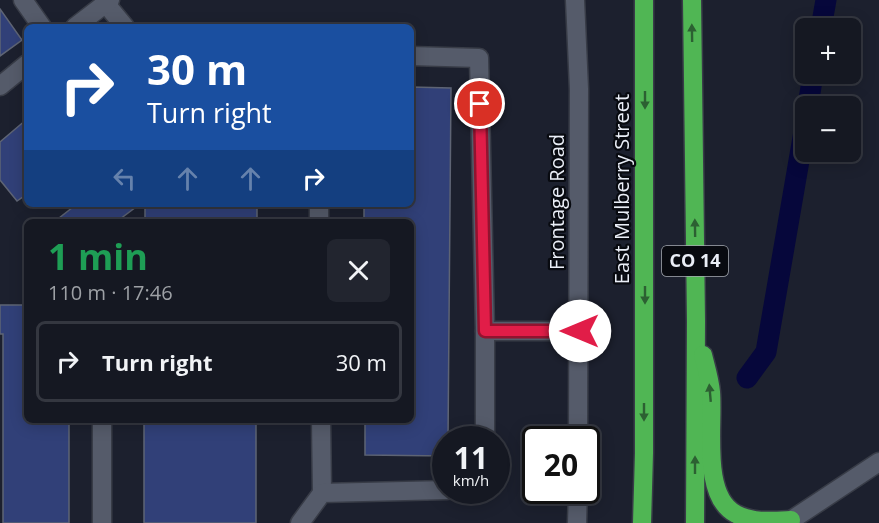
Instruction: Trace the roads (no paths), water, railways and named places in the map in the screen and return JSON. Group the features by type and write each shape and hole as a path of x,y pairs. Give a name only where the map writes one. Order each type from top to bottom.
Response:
{"highway":[{"name":"East Mulberry Street","path":"642,523 644,0"},
{"name":"CO 14","path":"692,0 696,321 695,523"},
{"path":"696,321 711,390 712,467 719,494 725,506 735,514 766,521 789,522"}],"street":[{"path":"23,0 40,24"},
{"name":"Frontage Road","path":"575,0 579,89 578,426"},
{"path":"79,24 108,2 123,24"},
{"path":"414,56 479,58 485,331 484,426"},
{"path":"0,86 24,66"},
{"path":"485,331 580,331"},
{"path":"102,423 102,523"},
{"path":"300,523 322,493 321,423"},
{"path":"789,522 879,462"},
{"path":"322,493 432,490"},
{"path":"577,523 578,504"}],"waterway":[{"path":"823,18 826,0"},
{"path":"810,96 811,84"},
{"path":"747,378 766,352 799,162"}]}
